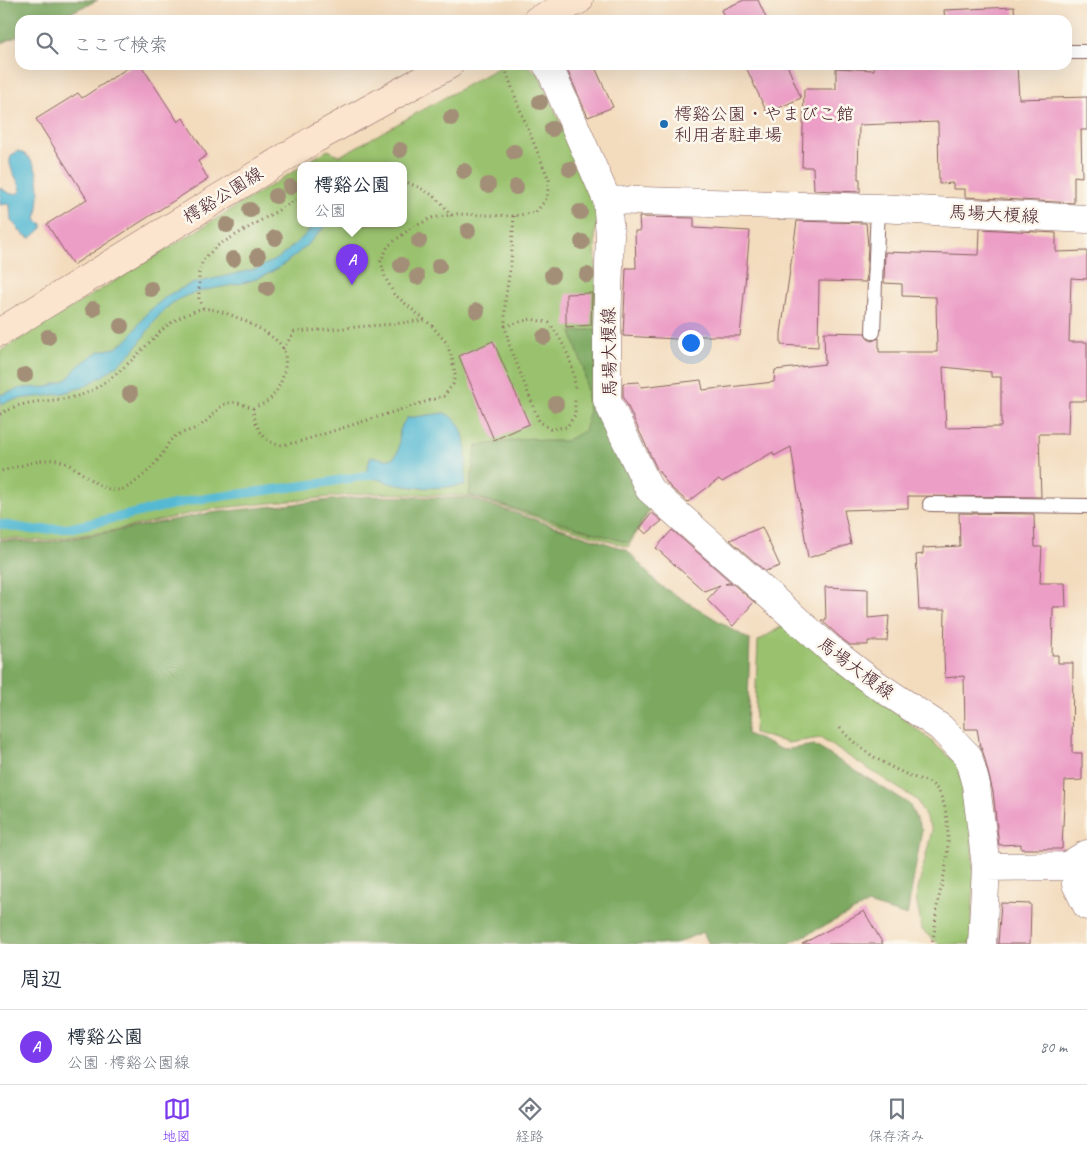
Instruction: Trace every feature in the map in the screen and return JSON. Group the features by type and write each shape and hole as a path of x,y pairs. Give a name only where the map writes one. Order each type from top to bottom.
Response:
{"main road":[{"path":"548,15 579,0"},
{"name":"樗谿公園線","path":"0,332 315,138 441,70"}],"street":[{"path":"550,70 607,200"},
{"name":"馬場大榎線","path":"982,944 986,867 976,785 968,756 940,727 866,678 831,650 649,489 607,400 610,234 607,200 878,208 1087,218"},
{"path":"986,867 1067,866 1087,854"},
{"path":"1087,864 1076,884 1087,906"}],"lane":[{"path":"1072,52 1087,52"},
{"path":"873,332 878,208"},
{"path":"930,504 1087,506"}],"path":[{"path":"253,408 253,417 266,438 276,445 296,443 444,396 453,384 455,374 446,342 425,320 394,294 385,277 381,261 388,246 411,228 432,218 478,214 514,216 536,212 547,198 549,180 506,70"},
{"path":"407,182 420,187 435,196 443,203 451,216"},
{"path":"203,308 199,298 199,272 203,260 217,246 297,199"},
{"path":"505,326 531,319 549,323 559,336 575,376 575,415 567,427 550,429 539,421 509,344 505,326 505,302 511,262 514,216"},
{"path":"0,414 20,405 67,400 91,391 121,370 136,357 156,334 175,319 203,308 239,318 264,332 281,345 285,354 284,370 279,386 272,398 253,408 239,402 227,402 216,410 207,422 173,438 154,465 131,486 118,491 108,489 91,480 71,465 56,460 33,462 0,471"},
{"path":"283,350 294,332 425,320"},
{"path":"840,728 866,752 932,785 939,792 947,820 947,857 937,910 935,934 931,944"}],"green space":[{"path":"0,0 98,0 65,15 15,15 15,37 0,44"},
{"path":"494,70 533,70 539,74 597,207 597,227 595,232 599,397 655,502 628,547 468,496 370,493 211,509 111,531 43,541 0,538 0,351 297,169 297,227 407,227 407,162 308,162 328,150 340,156"},
{"path":"595,329 653,503 628,543 469,495 476,446 531,438 545,441 565,441 584,431 589,413 584,370 571,332"},
{"path":"369,496 469,498 627,550 659,585 750,640 747,734 783,750 814,745 909,804 922,830 907,916 868,904 788,944 709,944 703,932 674,944 0,944 0,540 43,543 209,513"},
{"path":"784,625 928,738 957,764 971,820 974,885 970,944 939,944 922,930 916,898 932,830 917,800 820,738 788,743 754,733 758,641"}],"water":[{"path":"18,151 26,155 32,162 38,181 39,201 36,220 42,224 42,228 31,238 11,221 10,205 0,205 0,188 11,194 19,193 21,189 10,163 10,158"},
{"path":"312,227 324,227 303,248 277,269 256,279 188,295 171,304 158,317 131,353 98,379 68,392 19,399 0,404 0,395 22,388 48,387 68,379 77,367 93,355 100,351 116,348 129,338 147,313 168,295 191,284 256,269 279,258"},
{"path":"444,413 453,418 463,434 466,455 465,485 415,487 364,477 371,457 388,459 397,454 400,432 407,418"}],"building":[{"path":"744,0 758,0 765,15 724,15 721,10"},
{"path":"1014,7 1015,15 944,15 944,10"},
{"path":"124,70 144,70 178,122 183,118 207,155 198,161 208,179 73,265 47,224 87,199 36,119 78,93 82,98"},
{"path":"567,70 596,70 613,107 588,117"},
{"path":"747,70 789,70 801,98 767,113"},
{"path":"836,70 1017,70 1019,99 1087,97 1087,130 1081,130 1082,177 1074,176 1074,203 965,197 965,189 953,189 953,183 939,184 938,122 859,125 858,179 860,179 860,192 814,190 813,167 802,167 804,89 836,89"},
{"path":"639,217 694,218 694,228 750,231 740,336 694,336 694,340 623,336 626,268 636,268 635,231 640,231"},
{"path":"797,221 866,223 868,246 866,282 819,281 818,347 781,345 781,333"},
{"path":"980,229 1056,233 1056,252 1087,251 1087,279 1071,278 1069,342 1087,342 1087,401 1069,401 1068,434 1039,434 1041,497 908,496 908,508 844,510 851,544 808,558 791,447 774,456 773,452 722,482 719,479 688,502 670,487 657,469 623,396 623,383 639,382 641,387 701,380 703,390 774,382 775,370 825,364 824,332 865,333 868,339 872,341 879,338 879,352 937,352 936,297 902,296 902,284 884,283 885,252 979,255","holes":["943,367 991,372 991,377 1001,377 1001,427 946,428"]},
{"path":"592,293 591,325 566,327 566,294"},
{"path":"493,341 529,424 494,440 459,356"},
{"path":"652,513 662,521 646,534 640,528"},
{"path":"959,513 1034,514 1035,547 1042,547 1040,583 1065,583 1066,607 1053,607 1052,655 1058,655 1058,663 1073,663 1072,753 1082,753 1082,780 1065,781 1062,849 1021,849 1021,844 999,845 993,792 977,729 965,729 964,676 945,678 945,610 919,610 916,555 923,554 923,548 960,546"},
{"path":"762,527 780,566 765,571 730,540"},
{"path":"672,530 731,582 725,584 733,584 754,602 733,626 707,600 720,585 704,591 656,548"},
{"path":"825,587 868,589 868,618 889,616 887,641 868,641 868,645 850,645 841,638 821,620 826,620"},
{"path":"1001,903 1031,904 1030,944 998,944"},
{"path":"864,911 883,944 802,944"}],"waterway":[{"path":"0,524 34,530 70,528 194,500 323,483 375,474"}],"place":[{"name":"樗谿公園・やまびこ館 利用者駐車場","path":"664,124"},
{"name":"樗谿公園","path":"352,285"}]}
